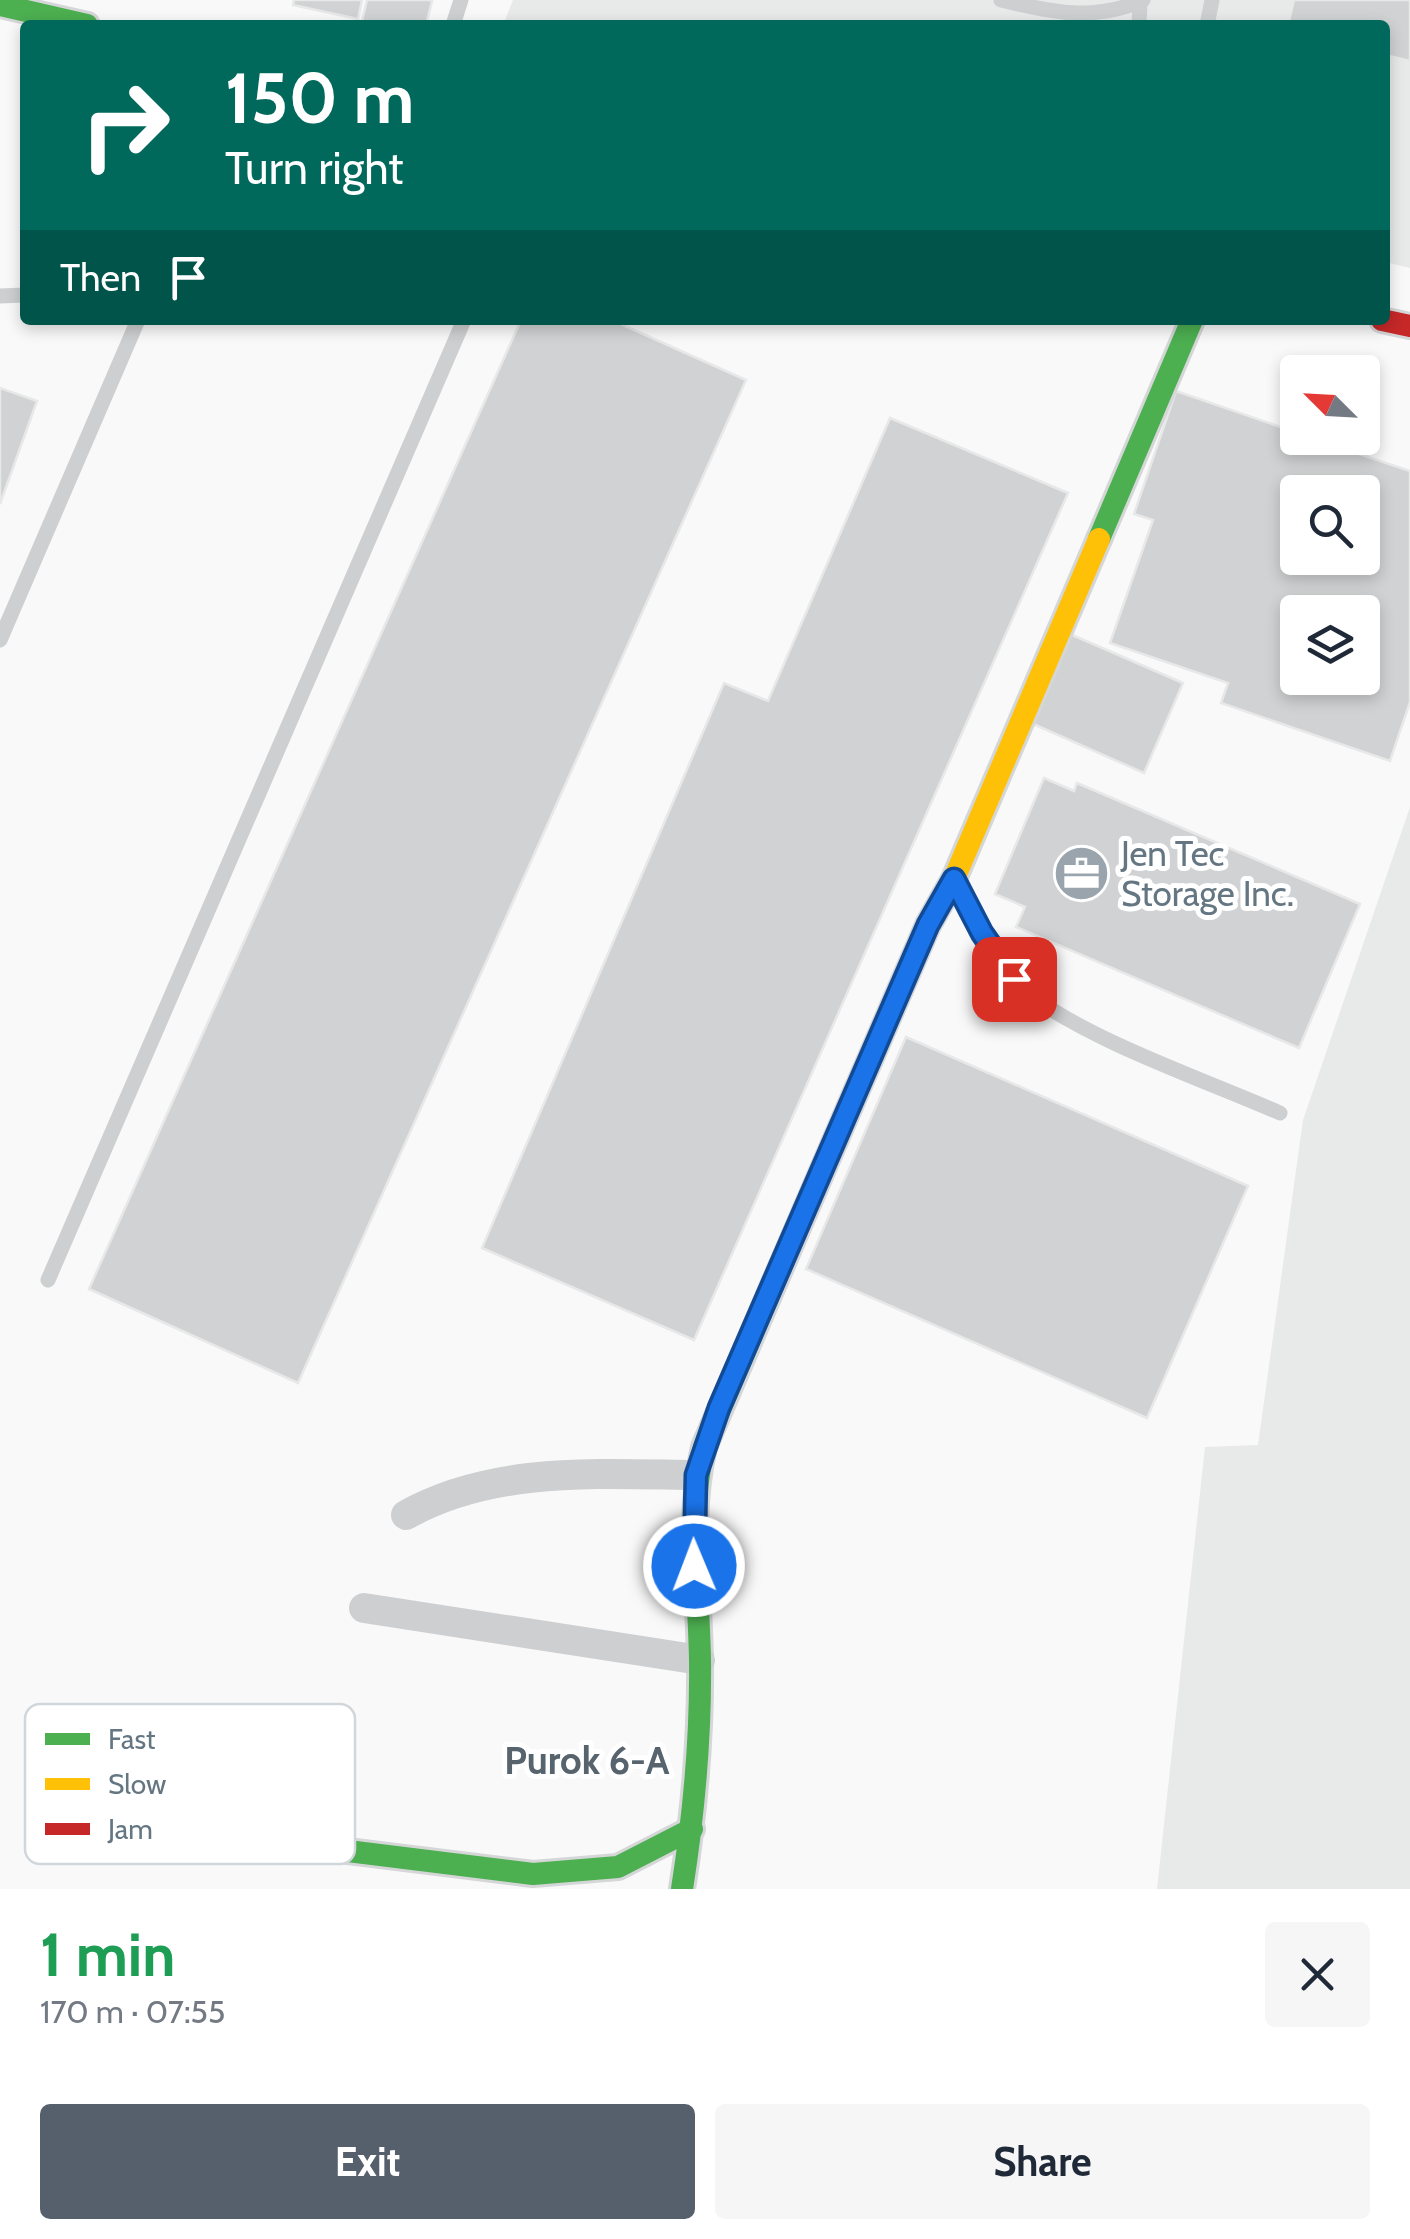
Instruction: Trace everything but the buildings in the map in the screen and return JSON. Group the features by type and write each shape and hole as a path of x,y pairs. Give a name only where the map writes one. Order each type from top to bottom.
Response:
{"main road":[{"path":"0,5 65,20"},
{"path":"682,1889 692,1829 700,1660 694,1566 696,1475 719,1408 928,925 954,879 1190,325"},
{"path":"355,1852 533,1874 618,1867 692,1829"}],"street":[{"path":"406,1515 449,1494 499,1482 696,1475"},
{"path":"364,1608 700,1660"}],"lane":[{"path":"1001,0 1060,14 1100,13 1142,1"},
{"path":"0,640 136,325"},
{"path":"48,1280 462,325"},
{"path":"954,879 1000,964 1029,994 1118,1042 1280,1113"}],"shaded area":[{"path":"513,0 1410,0 1410,268 1390,263 1390,20 505,20"},
{"path":"1410,807 1410,1889 1157,1889 1205,1447 1258,1445 1303,1120"}],"traffic: fast":[{"path":"0,5 65,20"},
{"path":"1099,539 1190,325"},
{"path":"682,1889 698,1746 700,1660 695,1527 704,1447 850,1106"},
{"path":"355,1852 533,1874 618,1867 692,1829"}],"traffic: slow":[{"path":"850,1106 928,925 954,879 1099,539"}],"traffic: jam":[{"path":"1390,322 1410,326"}],"place":[{"name":"Jen Tec Storage Inc.","path":"1082,873"}],"district":[{"name":"Purok 6-A","path":"587,1760"}],"route":[{"path":"694,1566 696,1475 719,1408 928,925 954,879 1000,964 1014,979"}]}
